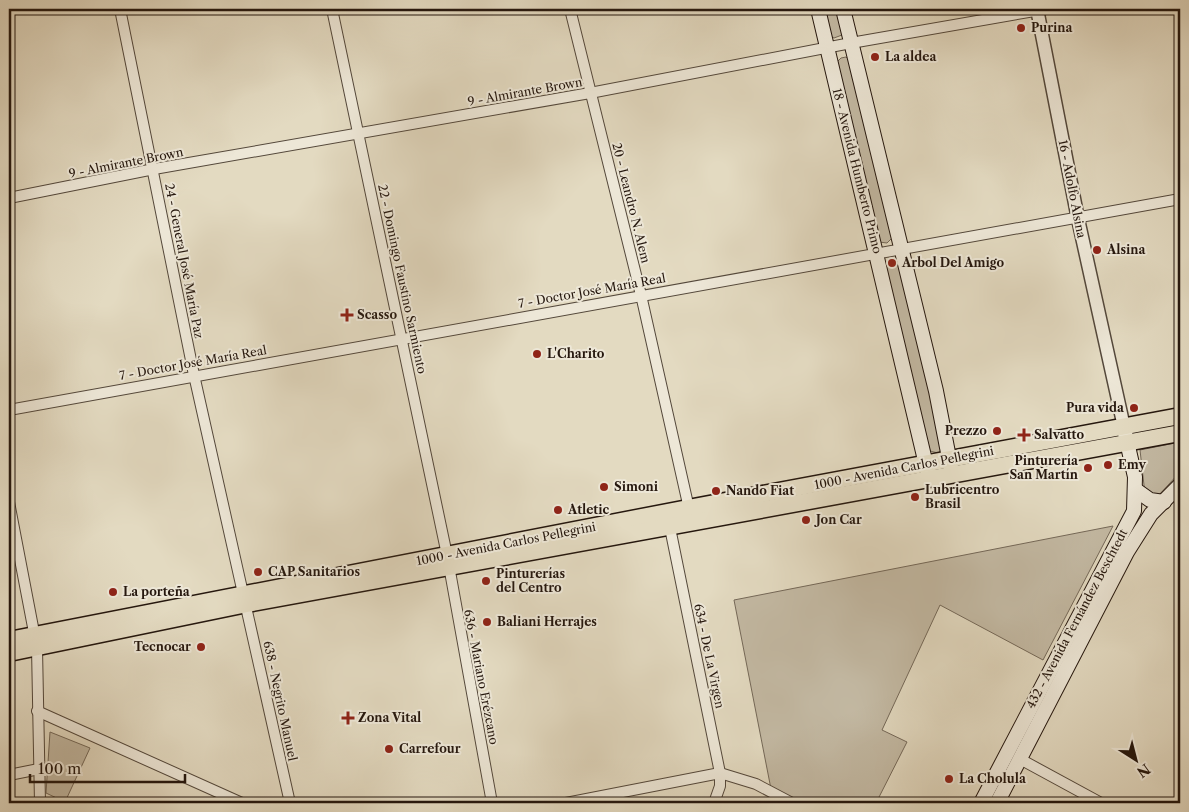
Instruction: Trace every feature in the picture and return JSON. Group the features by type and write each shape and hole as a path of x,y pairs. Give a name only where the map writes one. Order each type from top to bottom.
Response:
{"main road":[{"name":"18 - Avenida Humberto Primo","path":"818,9 878,254 928,472"},
{"name":"18 - Avenida Humberto Primo","path":"843,9 900,250 936,391 951,467"},
{"name":"1000 - Avenida Carlos Pellegrini","path":"9,653 36,642 245,599 1126,434 1180,416"},
{"name":"1000 - Avenida Carlos Pellegrini","path":"1126,434 1180,433"},
{"name":"432 - Avenida Fernández Beschtedt","path":"981,803 1134,511 1136,490 1126,434"},
{"name":"432 - Avenida Fernández Beschtedt","path":"997,803 1127,552 1144,524 1180,485"},
{"path":"1136,490 1150,500 1164,502"},
{"name":"1000 - Avenida Carlos Pellegrini","path":"9,640 36,642"}],"street":[{"name":"24 - General José María Paz","path":"120,9 194,375 245,599"},
{"name":"22 - Domingo Faustino Sarmiento","path":"332,9 447,561"},
{"name":"20 - Leandro N. Alem","path":"570,9 642,295 690,515"},
{"name":"9 - Almirante Brown","path":"9,198 1040,9"},
{"name":"16 - Adolfo Alsina","path":"1040,9 1078,219 1126,434"},
{"name":"7 - Doctor José María Real","path":"9,410 194,375 1180,200"},
{"path":"9,502 36,642 40,803"},
{"name":"634 - De La Virgen","path":"668,520 720,773 720,786 714,803"},
{"name":"636 - Mariano Erézcano","path":"447,561 492,803"},
{"name":"638 - Negrito Manuel","path":"245,599 290,803"},
{"path":"37,712 242,803"},
{"path":"1020,759 1101,803"},
{"path":"9,775 39,769"},
{"path":"566,803 720,773 756,784 792,803"}],"shaded area":[{"path":"822,9 839,9 844,31 842,35 834,38 830,36"},
{"path":"846,57 849,60 893,237 887,243 879,242 835,64 841,58"},
{"path":"890,260 899,262 943,442 938,453 930,451 884,266"},
{"path":"1180,442 1180,472 1158,496 1145,494 1140,450"},
{"path":"1113,526 1043,660 940,605 882,730 907,742 876,803 798,803 771,789 734,600"},
{"path":"50,732 90,748 65,802 46,793"}],"place":[{"name":"Purina","path":"1021,28"},
{"name":"La aldea","path":"875,57"},
{"name":"Alsina","path":"1097,250"},
{"name":"Arbol Del Amigo","path":"892,263"},
{"name":"Scasso","path":"347,315"},
{"name":"L'Charito","path":"537,354"},
{"name":"Pura vida","path":"1134,408"},
{"name":"Prezzo","path":"997,431"},
{"name":"Salvatto","path":"1024,435"},
{"name":"Emy","path":"1108,465"},
{"name":"Pinturería San Martín","path":"1088,468"},
{"name":"Simoni","path":"604,487"},
{"name":"Nando Fiat","path":"716,491"},
{"name":"Lubricentro Brasil","path":"915,497"},
{"name":"Atletic","path":"558,510"},
{"name":"Jon Car","path":"806,520"},
{"name":"CAP Sanitarios","path":"258,572"},
{"name":"Pinturerías del Centro","path":"486,581"},
{"name":"La porteña","path":"113,592"},
{"name":"Baliani Herrajes","path":"487,622"},
{"name":"Tecnocar","path":"201,647"},
{"name":"Zona Vital","path":"348,718"},
{"name":"Carrefour","path":"389,749"},
{"name":"La Cholula","path":"949,779"}]}
